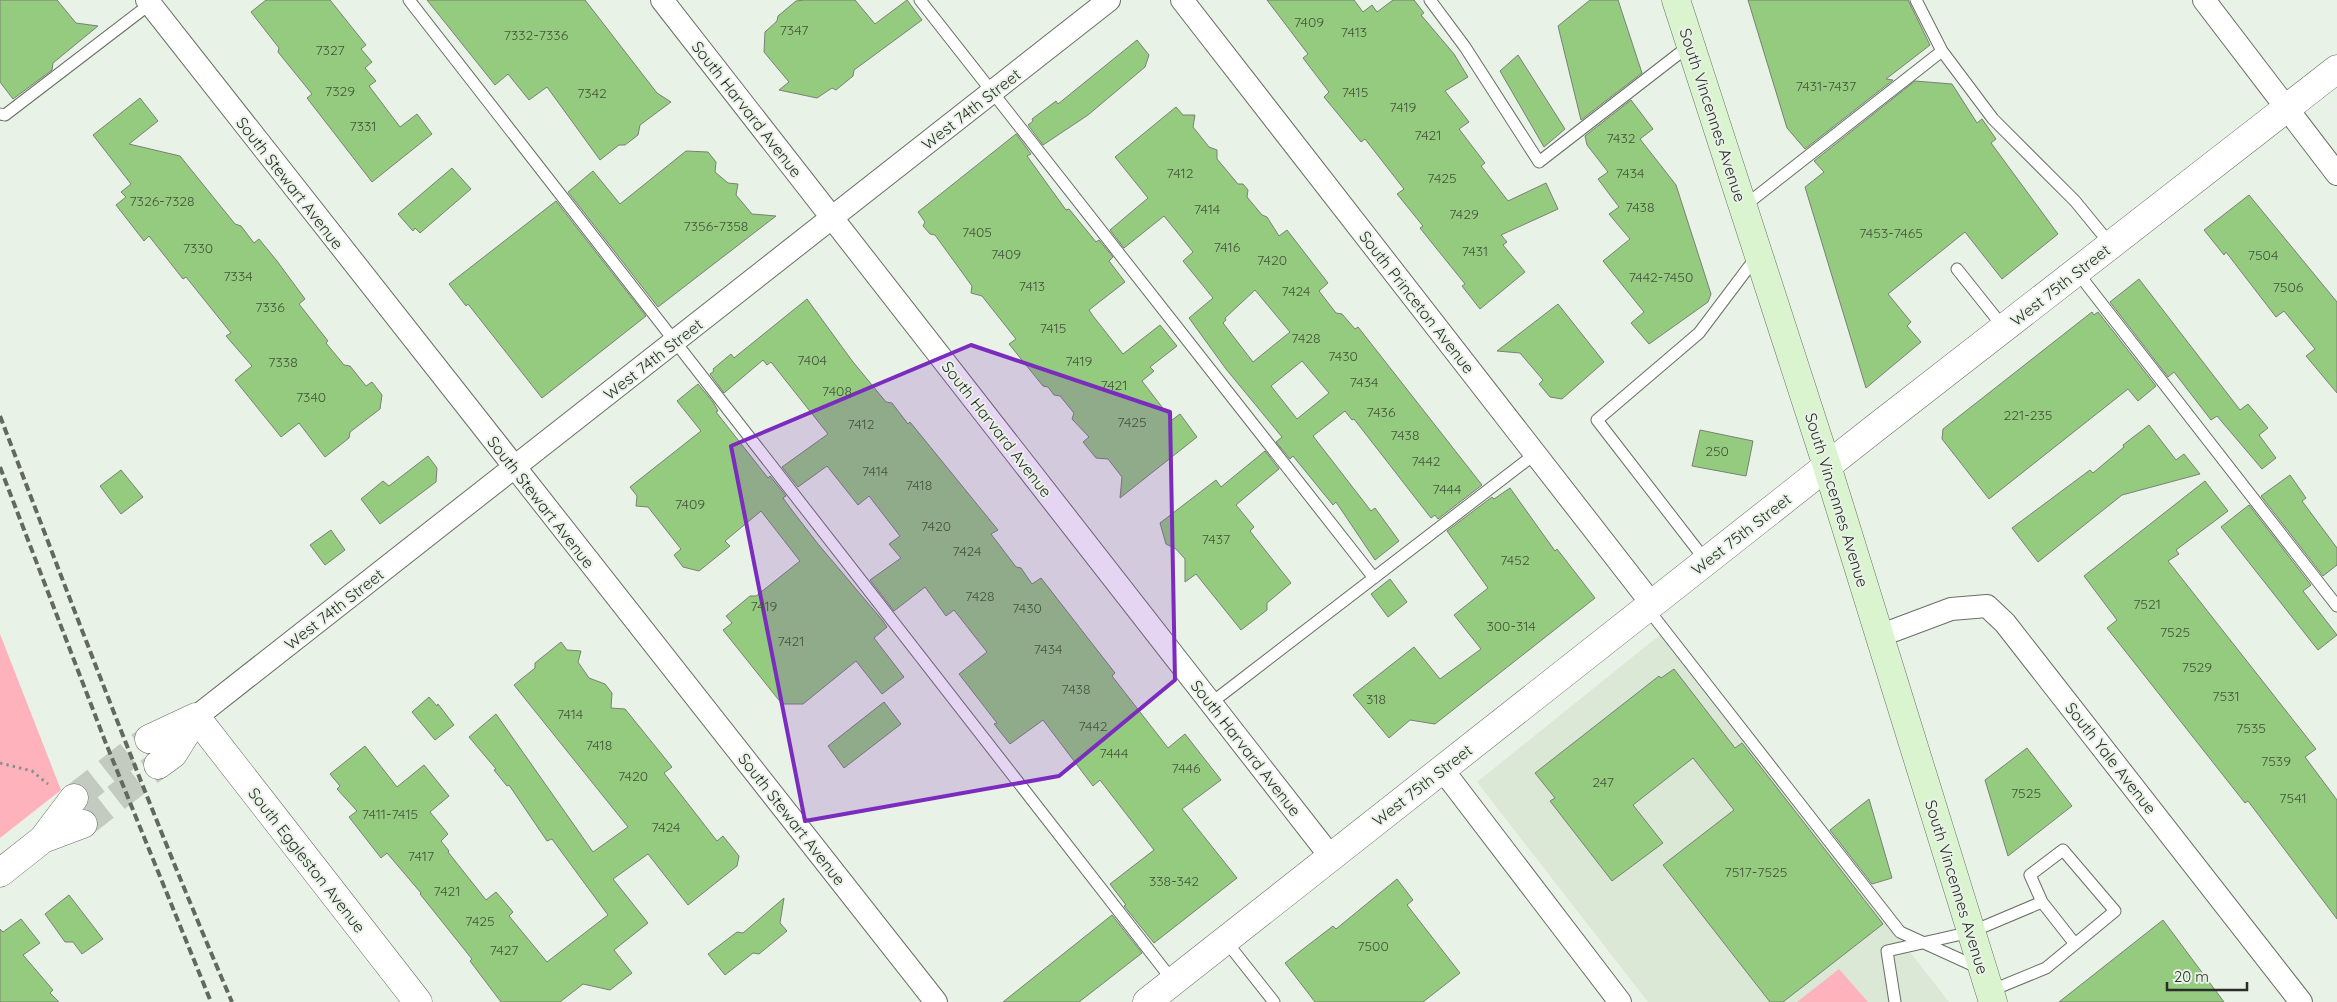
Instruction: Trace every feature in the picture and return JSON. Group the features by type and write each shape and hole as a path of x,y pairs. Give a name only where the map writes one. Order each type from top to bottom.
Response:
{"main road":[{"name":"South Vincennes Avenue","path":"1676,0 1827,466 1989,988"}],"street":[{"name":"South Harvard Avenue","path":"662,0 1331,857"},
{"name":"West 74th Street","path":"149,739 196,717 833,219 1109,0"},
{"name":"South Princeton Avenue","path":"1182,0 1535,454 1649,606"},
{"path":"2204,0 2337,174"},
{"name":"South Stewart Avenue","path":"148,2 936,1002"},
{"name":"West 75th Street","path":"1147,1002 1827,466 2337,69"},
{"name":"South Yale Avenue","path":"1879,636 1952,610 1987,606 2005,624 2301,1002"},
{"name":"West 74th Street","path":"158,765 173,754 196,717"},
{"name":"South Eggleston Avenue","path":"196,717 418,1002"},
{"path":"1442,770 1620,1002"},
{"path":"0,873 43,839 74,798"},
{"path":"43,839 83,824"}],"lane":[{"path":"409,0 1173,981"},
{"path":"920,0 1374,578"},
{"path":"1430,0 1465,47 1539,162 1690,45"},
{"path":"1916,0 1942,51 1993,119 2075,201 2111,245"},
{"path":"0,114 4,115 148,2"},
{"path":"1743,207 1942,51"},
{"path":"1706,562 1598,420 1699,334 1758,255"},
{"path":"1957,269 2004,328"},
{"path":"2077,272 2337,606"},
{"path":"1211,703 1535,454"},
{"path":"1649,606 1900,932 1924,943 1989,988 2046,968 2116,911 2063,850 2030,875 2042,902 2075,944"},
{"path":"1896,1002 1887,951 1971,932 2042,902"},
{"path":"1225,940 1274,1002"}],"path":[{"path":"0,763 32,771 48,784"}],"highlighted area":[{"path":"971,345 1170,412 1175,680 1059,776 805,821 731,446"}],"shaded area":[{"path":"0,634 61,790 0,838"},
{"path":"1661,634 1949,1002 1648,1002 1477,782"},
{"path":"1839,969 1868,1002 1797,1002"}],"building":[{"path":"0,0 57,0 76,23 98,26 53,63 52,70 13,99 0,82"},
{"path":"266,0 330,0 366,45 361,49 372,62 365,68 376,81 369,86 400,127 417,114 432,134 372,182 307,98 312,94 278,52 279,48 251,12"},
{"path":"427,0 585,0 657,93 671,102 640,125 638,135 625,145 619,145 600,160 547,87 529,100 508,74 495,85"},
{"path":"855,0 875,24 907,0 922,20 854,70 853,76 836,90 832,88 817,98 779,90 789,82 764,52 765,32 777,21 778,16 796,1"},
{"path":"1267,0 1354,0 1363,12 1372,5 1377,12 1393,0 1414,0 1424,13 1421,15 1454,54 1468,77 1445,91 1469,122 1459,129 1485,163 1481,166 1508,201 1546,183 1558,209 1501,235 1507,242 1503,245 1525,272 1480,309 1462,286 1465,284 1420,228 1423,226 1397,194 1404,189 1365,139 1361,142 1324,97 1329,92 1303,58 1308,54"},
{"path":"1590,0 1618,0 1642,73 1581,120 1558,26"},
{"path":"1748,0 1908,0 1930,45 1886,79 1893,80 1805,149 1787,128"},
{"path":"1137,40 1149,55 1145,67 1088,115 1043,145 1028,125 1033,121 1032,119 1056,101 1058,104"},
{"path":"1518,55 1565,129 1544,147 1500,71"},
{"path":"1915,81 1952,84 1977,123 1982,119 1996,139 1991,143 2058,234 2002,279 1965,232 1888,294 1911,322 1907,326 1921,342 1866,388 1805,187 1824,172 1814,161"},
{"path":"140,98 158,121 129,144 180,156 235,224 241,226 254,243 259,239 277,261 305,299 299,304 344,365 350,366 366,386 372,382 382,395 380,409 350,432 349,438 325,457 299,423 281,437 235,380 252,366 226,336 231,333 186,277 183,279 149,236 144,241 116,205 126,197 121,192 131,184 93,135"},
{"path":"1631,100 1653,129 1640,139 1676,185 1711,294 1708,302 1649,344 1631,323 1644,312 1603,261 1630,239 1609,214 1619,207 1598,179 1608,172 1587,145 1585,136"},
{"path":"1176,107 1183,115 1195,115 1193,127 1209,147 1217,150 1217,159 1238,184 1243,184 1248,190 1247,197 1262,215 1267,217 1279,236 1287,230 1328,283 1319,291 1336,313 1342,314 1355,329 1358,327 1482,485 1438,519 1435,515 1431,518 1354,419 1352,420 1345,411 1313,436 1371,511 1375,508 1399,541 1375,560 1336,502 1333,505 1293,456 1290,459 1276,442 1282,437 1226,369 1189,318 1213,298 1183,261 1193,252 1164,216 1124,248 1110,230 1148,198 1115,157","holes":["1255,290 1290,332 1253,362 1223,323 1226,320 1225,318","1302,361 1329,393 1297,419 1271,386"]},
{"path":"1016,134 1031,154 1027,156 1066,210 1069,209 1096,242 1099,240 1113,257 1109,261 1125,282 1089,310 1093,316 1123,354 1160,325 1177,346 1150,367 1154,371 1142,381 1172,420 1180,414 1197,437 1120,498 1122,477 1108,459 1096,458 1083,442 1089,437 1072,419 1074,413 1060,396 1054,395 1048,387 1043,386 1009,344 1016,339 982,296 971,293 972,286 935,235 930,234 923,226 925,222 918,212"},
{"path":"686,151 708,152 716,162 715,172 728,183 738,184 736,195 752,214 776,216 658,307 568,192 593,171 620,204"},
{"path":"452,168 471,189 420,233 415,228 413,231 398,214"},
{"path":"2249,195 2337,302 2337,393 2306,356 2315,349 2284,311 2276,317 2226,252 2224,255 2204,230"},
{"path":"556,201 646,316 542,398 468,304 466,306 449,284"},
{"path":"2139,279 2240,410 2248,404 2268,428 2259,435 2276,458 2262,469 2217,416 2211,420 2174,372 2168,377 2110,302"},
{"path":"807,299 853,362 886,402 892,403 908,424 910,422 998,530 991,534 1016,567 1021,568 1032,584 1041,578 1115,673 1112,676 1168,748 1185,734 1221,780 1182,809 1237,878 1154,943 1124,906 1126,905 1110,884 1154,850 1100,780 1093,786 1043,720 1010,744 994,724 997,723 959,674 987,652 954,610 946,616 925,587 894,611 870,580 901,558 889,544 900,536 869,496 858,505 827,466 798,487 782,467 828,434 771,362 767,365 763,360 724,393 710,374 714,371 713,369 731,354 734,358"},
{"path":"1558,304 1604,362 1562,399 1550,397 1539,384 1543,380 1520,353 1497,351"},
{"path":"2092,312 2094,315 2098,312 2156,386 2138,401 2128,389 1989,499 1942,439 1943,429"},
{"path":"698,384 713,402 718,411 716,412 768,478 770,476 786,496 783,498 818,544 887,627 874,638 904,677 882,694 856,661 803,704 782,704 723,630 732,623 726,616 750,596 756,596 800,561 761,511 725,541 730,546 699,571 683,567 674,555 681,549 648,507 636,506 637,496 630,487 701,431 677,401"},
{"path":"2149,425 2176,460 2184,454 2200,474 2122,495 2038,562 2012,528 2090,470 2093,473 2124,447 2123,445"},
{"path":"1700,430 1753,441 1746,476 1692,466"},
{"path":"1265,451 1279,469 1236,505 1254,527 1250,531 1291,583 1267,603 1267,610 1241,630 1196,574 1185,582 1185,559 1176,549 1166,544 1160,523 1216,480 1221,487"},
{"path":"428,456 437,468 436,482 380,524 361,499 383,481 389,486"},
{"path":"121,470 143,497 121,514 100,486"},
{"path":"2290,475 2306,498 2302,501 2337,548 2337,565 2323,576 2261,496"},
{"path":"2205,481 2228,511 2176,550 2179,554 2168,561 2316,749 2305,757 2337,800 2337,919 2248,801 2245,803 2107,628 2117,620 2084,576"},
{"path":"1510,488 1555,551 1557,549 1595,598 1435,724 1410,720 1389,738 1353,695 1414,647 1440,679 1481,649 1454,615 1488,588 1447,531 1492,497 1494,499"},
{"path":"2249,505 2311,585 2303,591 2337,635 2318,650 2221,527"},
{"path":"331,530 345,550 325,565 310,545"},
{"path":"1390,579 1407,602 1388,617 1371,594"},
{"path":"561,642 567,650 581,651 578,662 589,678 605,684 612,693 611,708 625,709 672,767 664,773 717,841 723,836 739,856 737,866 688,905 648,854 613,879 648,923 614,950 632,973 610,990 583,984 560,1002 501,1002 470,961 472,959 421,893 387,853 381,858 349,817 357,811 337,789 340,786 330,774 365,746 397,787 424,765 449,796 430,812 448,834 441,841 486,900 496,892 513,912 509,916 547,962 608,915 552,839 547,841 509,785 507,786 494,770 496,769 469,737 496,714 593,852 628,827 514,685 535,668 535,663"},
{"path":"1674,669 1735,748 1742,743 1883,924 1783,1002 1770,1002 1663,865 1734,810 1693,758 1633,805 1663,843 1612,881 1550,801 1555,798 1535,773 1659,676 1661,678"},
{"path":"429,697 437,706 438,704 454,725 435,740 412,712"},
{"path":"884,702 901,724 844,768 828,746"},
{"path":"2027,748 2072,806 2008,856 1985,780"},
{"path":"1869,799 1892,878 1872,884 1830,830"},
{"path":"1397,879 1413,900 1407,905 1460,973 1423,1002 1315,1002 1285,963 1333,926 1336,929"},
{"path":"69,895 103,939 82,954 73,942 65,942 45,914"},
{"path":"784,898 780,923 787,931 759,954 753,953 725,975 708,954 737,932 743,933"},
{"path":"1112,915 1142,953 1079,1002 1003,1002"},
{"path":"21,919 40,943 23,955 53,990 50,993 59,1002 0,1002 0,929 3,932"},
{"path":"2163,920 2224,1002 2059,1002"}],"tunnel":[{"path":"74,798 149,739"},
{"path":"83,824 158,765"}],"railway":[{"path":"0,416 84,637 232,1002"},
{"path":"0,467 105,741 211,1002"}]}
